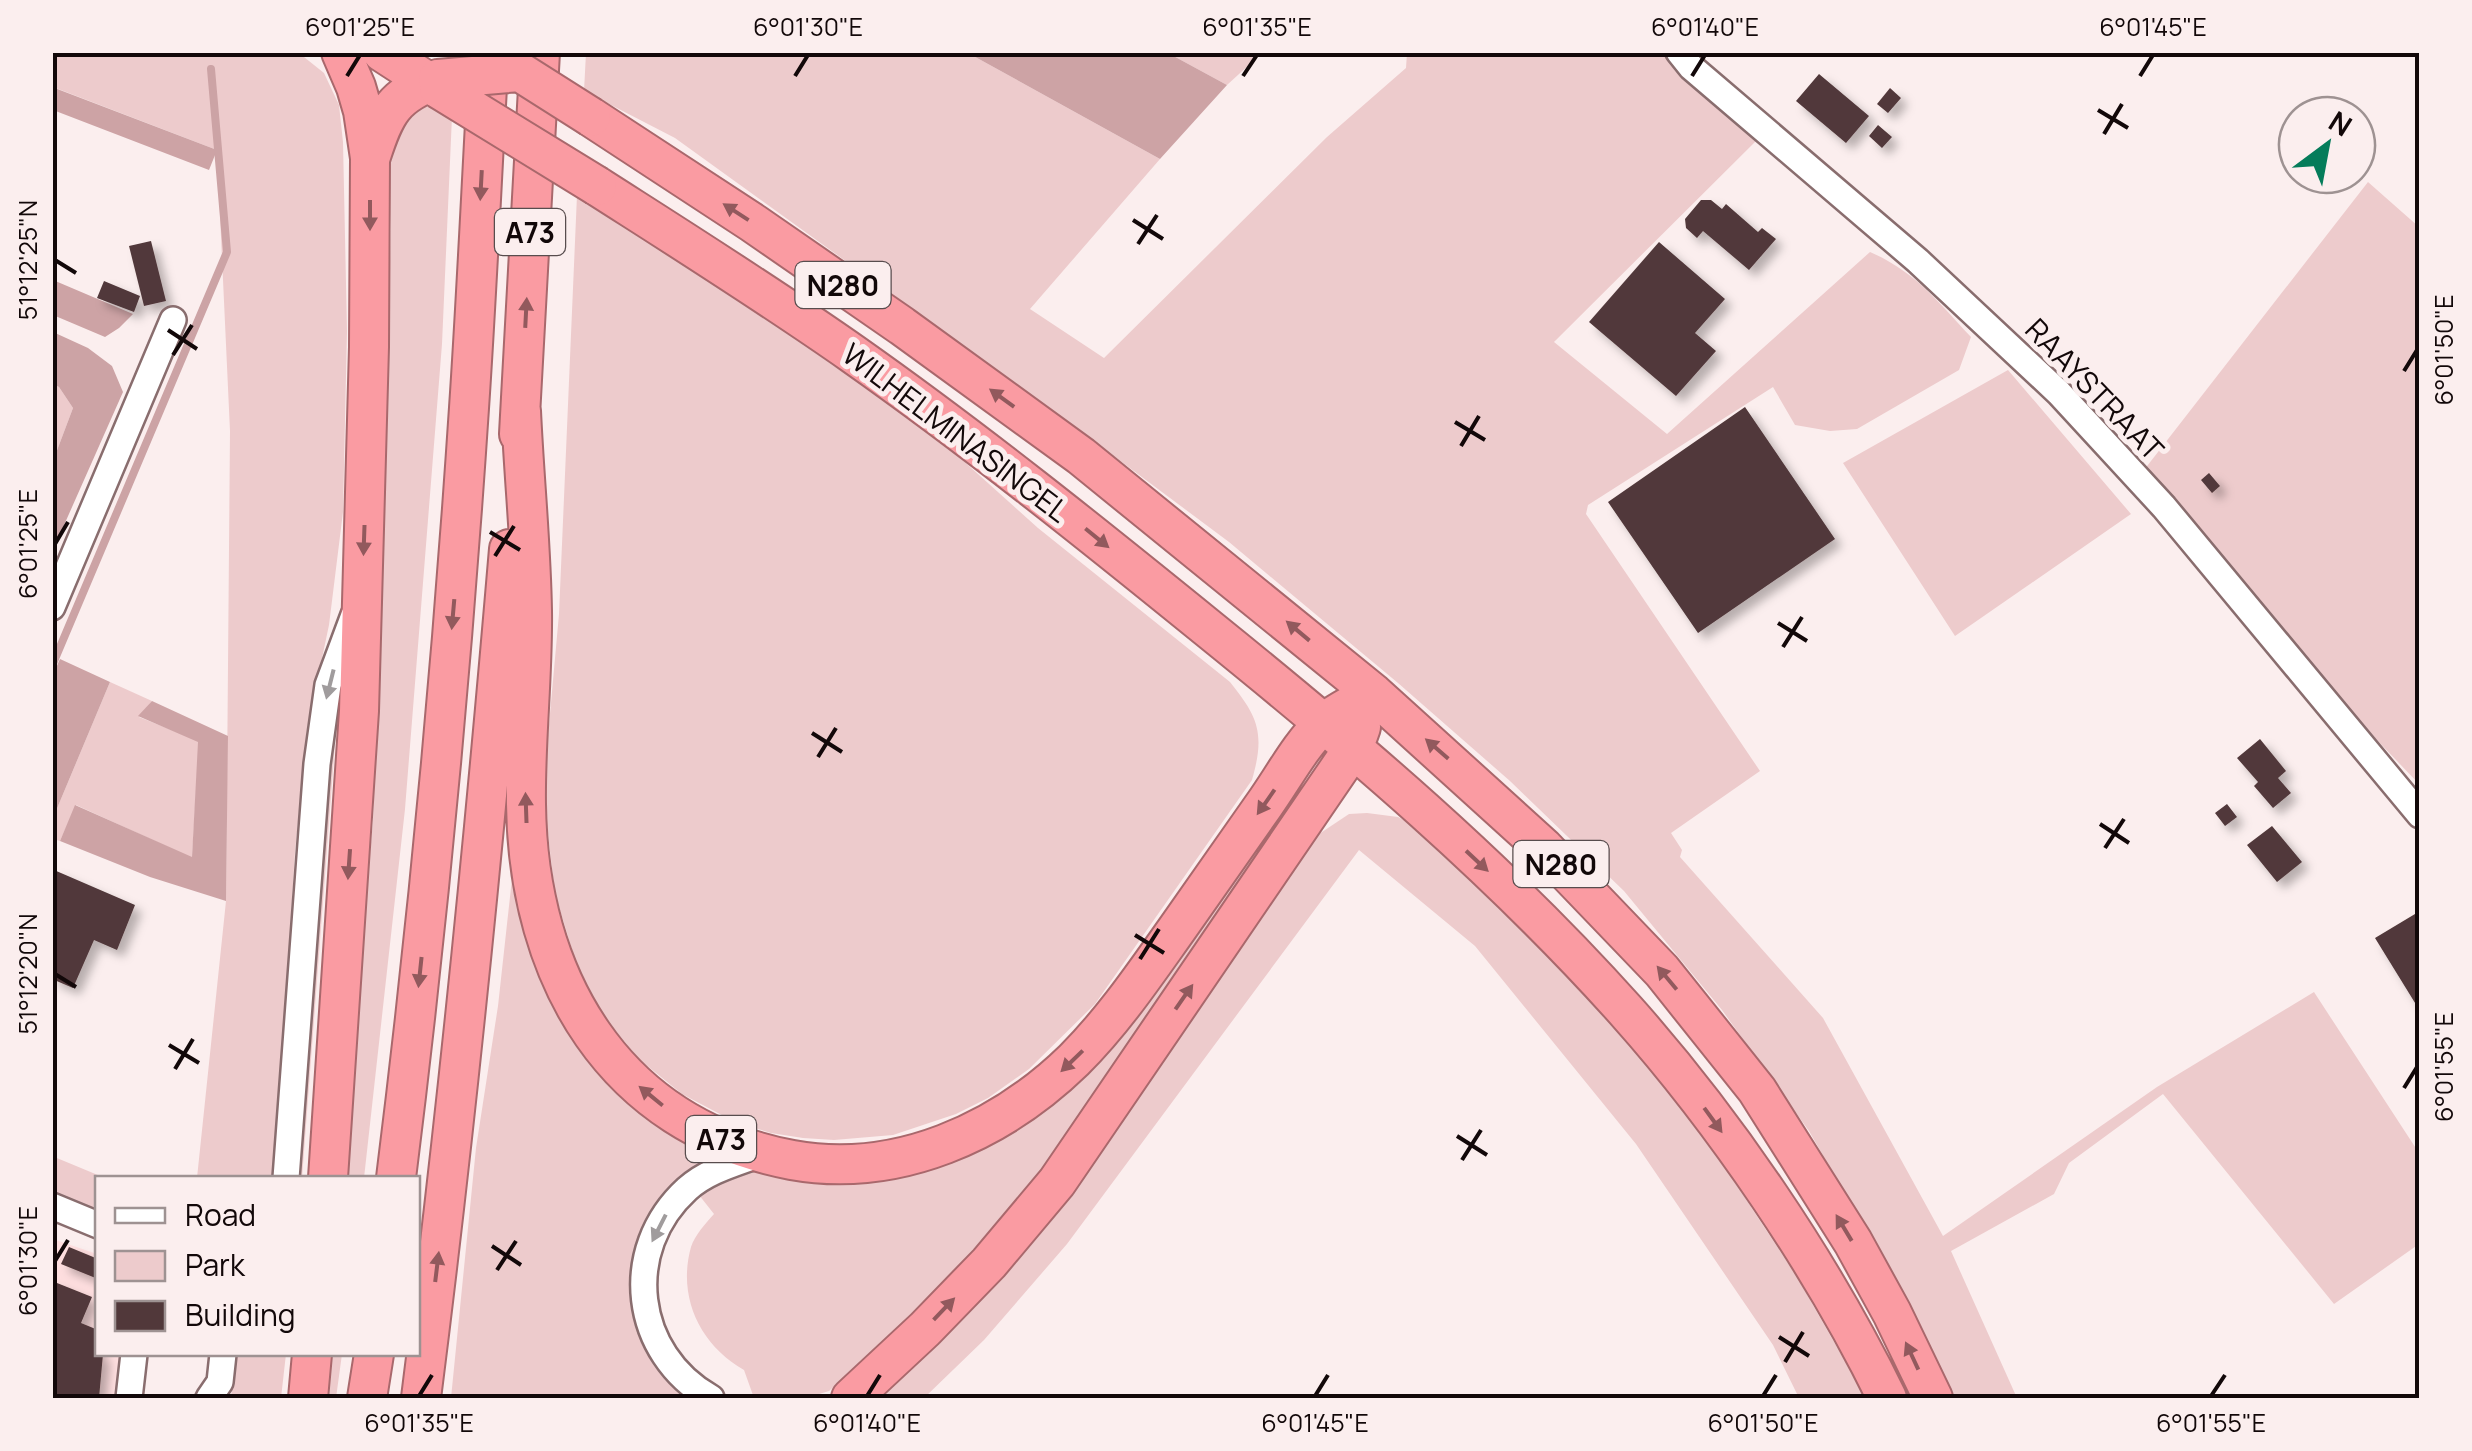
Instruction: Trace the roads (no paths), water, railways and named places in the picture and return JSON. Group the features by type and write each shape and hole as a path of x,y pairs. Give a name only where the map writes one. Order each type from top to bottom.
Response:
{"highway":[{"path":"328,1176 358,711 369,346 370,158 363,111 340,52"},
{"name":"WILHELMINASINGEL","path":"382,52 772,299 935,414 1092,534 1354,747"},
{"path":"370,158 379,131 402,95 516,59"},
{"name":"WILHELMINASINGEL","path":"516,59 600,123 768,234 1081,456 1373,693"},
{"name":"A73","path":"516,59 521,410 532,613 526,807 534,890 554,965 583,1021 607,1056 650,1097 719,1138 762,1153 824,1164 922,1152 1002,1116 1030,1098 1078,1055 1134,990 1324,723 1373,693"},
{"name":"A73","path":"396,1176 440,777 469,410 516,59"},
{"name":"A73","path":"421,1398 461,1072 521,410"},
{"path":"851,1398 989,1263 1057,1182 1354,747 1373,693"},
{"name":"N280","path":"1373,693 1576,879 1662,971 1729,1054 1776,1118 1853,1242 1932,1398"},
{"name":"N280","path":"1354,747 1535,915 1654,1043 1747,1166 1804,1251 1886,1398"},
{"path":"308,1398 312,1356"},
{"path":"368,1398 374,1356"}],"street":[{"name":"RAAYSTRAAT","path":"1680,52 1691,67 1918,260 2060,394 2164,507 2420,814"},
{"path":"52,607 62,548 173,320"},
{"path":"286,1176 318,764 328,685 362,592"},
{"path":"710,1398 681,1376 661,1351 648,1324 644,1288 648,1253 661,1222 685,1191 716,1170 762,1153"},
{"path":"52,1206 95,1223"},
{"path":"129,1398 134,1356"},
{"path":"209,1398 220,1382 223,1356"}],"waterway":[{"path":"52,666 227,252 211,69"}]}
